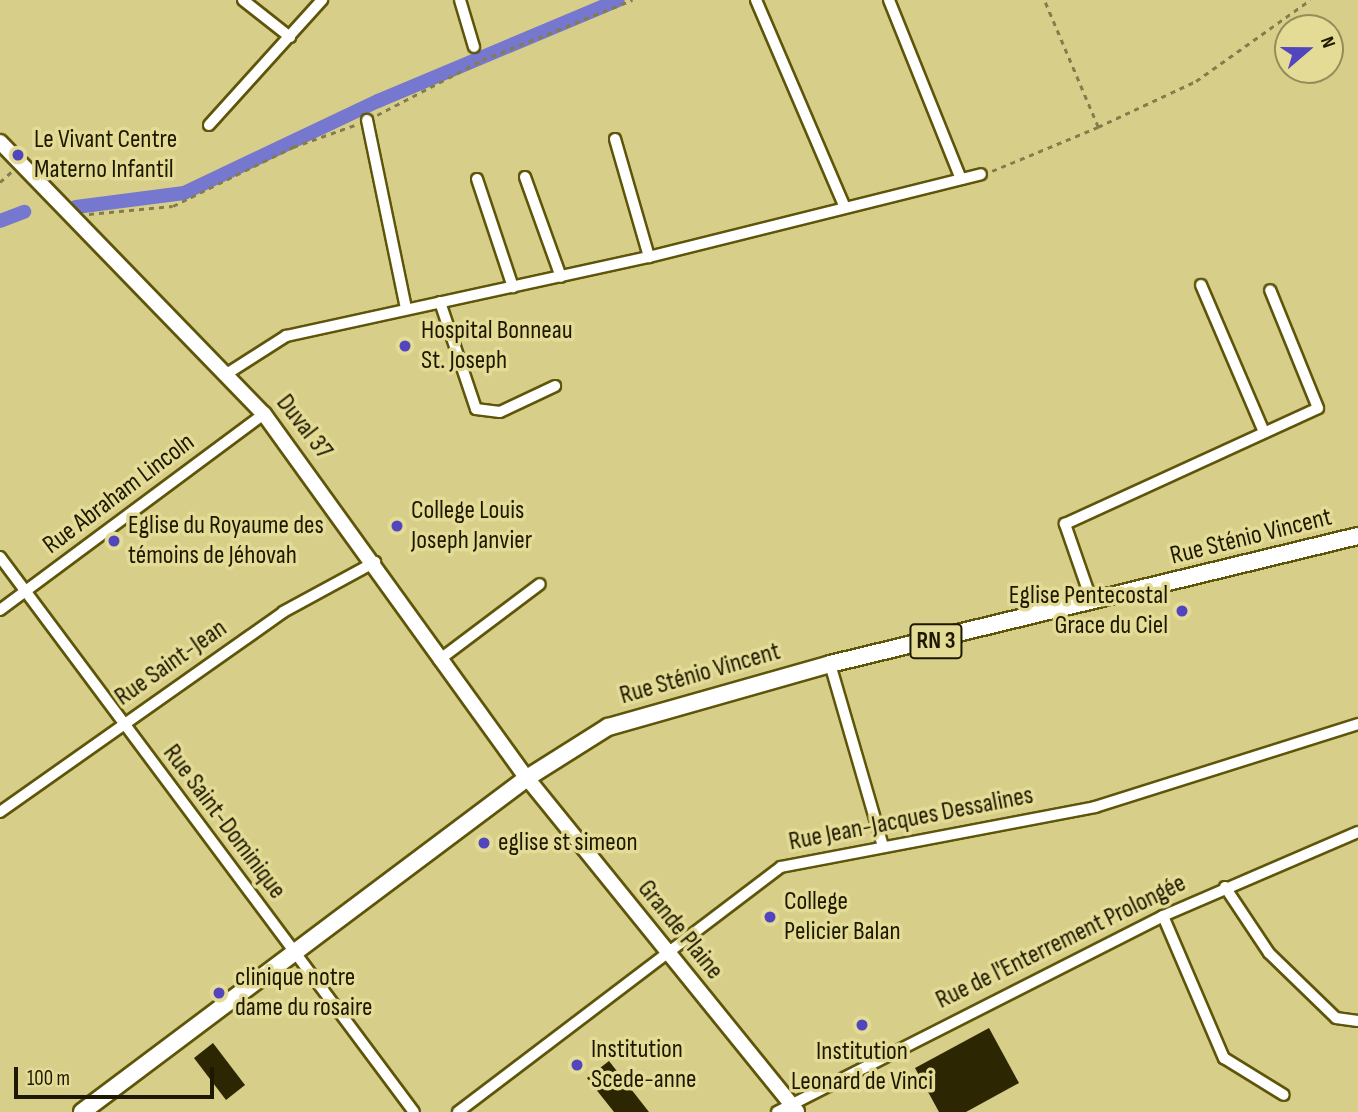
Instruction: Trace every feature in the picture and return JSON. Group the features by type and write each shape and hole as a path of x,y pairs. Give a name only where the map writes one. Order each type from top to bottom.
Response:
{"main road":[{"name":"Rue Sténio Vincent","path":"82,1112 295,955 527,778 608,727 640,715 830,664 1358,536"}],"street":[{"path":"243,0 290,37"},
{"path":"209,125 322,0"},
{"path":"460,0 474,47"},
{"path":"757,0 845,208"},
{"path":"889,0 961,179"},
{"path":"367,120 406,309"},
{"path":"615,139 649,257"},
{"name":"Duval 37","path":"0,142 70,220 228,373 264,414 375,562 439,660 527,778"},
{"path":"228,373 286,336 649,257 981,174"},
{"path":"525,177 561,277"},
{"path":"477,179 513,287"},
{"path":"1201,285 1264,432"},
{"path":"1092,602 1065,524 1264,432 1318,404 1270,290"},
{"path":"440,302 476,409 500,412 555,386"},
{"name":"Rue Abraham Lincoln","path":"0,610 264,414"},
{"name":"Rue Saint-Dominique","path":"0,557 414,1112"},
{"name":"Rue Saint-Jean","path":"0,812 283,612 375,562"},
{"path":"439,660 540,584"},
{"path":"830,664 883,846"},
{"name":"Rue Jean-Jacques Dessalines","path":"458,1112 669,957 780,867 1095,807 1358,724"},
{"name":"Grande Plaine","path":"527,778 787,1109"},
{"name":"Rue de l'Enterrement Prolongée","path":"787,1109 1164,916 1358,832"},
{"path":"1226,887 1269,953 1336,1018 1358,1021"},
{"path":"1164,916 1224,1058 1284,1095"}],"path":[{"path":"70,220 173,206 293,147 367,120 482,60 632,0"},
{"path":"1044,0 1098,127"},
{"path":"981,174 1098,127 1196,81 1310,0"},
{"path":"0,182 18,165"}],"building":[{"path":"989,1028 1019,1083 966,1112 939,1112 915,1068"},
{"path":"213,1043 245,1085 226,1100 194,1058"},
{"path":"609,1061 649,1112 614,1112 587,1078"}],"waterway":[{"path":"76,207 184,193 378,101 618,0"},
{"path":"0,221 24,212"}],"place":[{"name":"Le Vivant Centre Materno Infantil","path":"18,155"},
{"name":"Hospital Bonneau St. Joseph","path":"405,346"},
{"name":"College Louis Joseph Janvier","path":"397,526"},
{"name":"Eglise du Royaume des témoins de Jéhovah","path":"114,541"},
{"name":"Eglise Pentecostal Grace du Ciel","path":"1182,611"},
{"name":"eglise st simeon","path":"484,843"},
{"name":"College Pelicier Balan","path":"770,917"},
{"name":"clinique notre dame du rosaire","path":"219,993"},
{"name":"Institution Leonard de Vinci","path":"862,1025"},
{"name":"Institution Scede-anne","path":"577,1065"}]}
